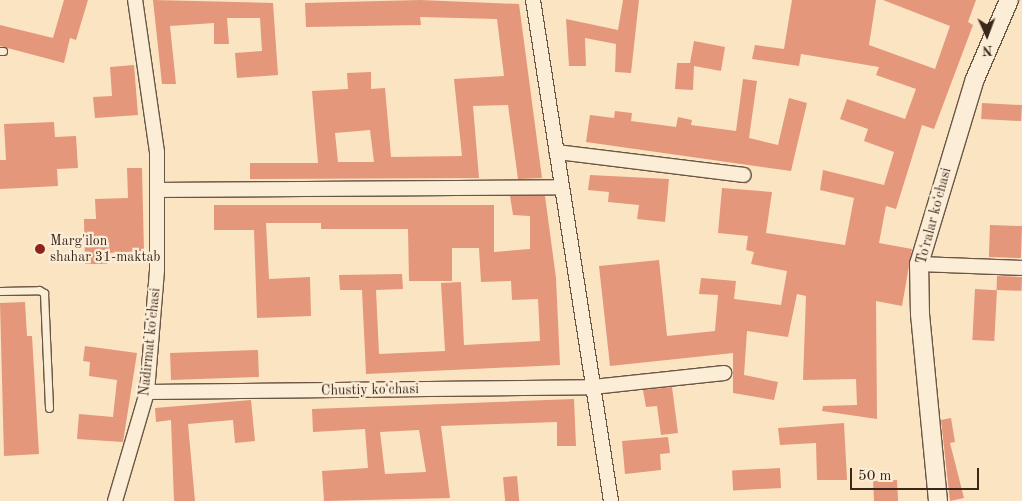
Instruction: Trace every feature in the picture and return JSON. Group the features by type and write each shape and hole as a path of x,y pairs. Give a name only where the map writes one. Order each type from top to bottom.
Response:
{"street":[{"name":"Nadirmat koʻchasi","path":"115,501 147,392 160,190 135,0"},
{"path":"533,0 611,501"},
{"name":"Toʻralar koʻchasi","path":"938,501 920,314 919,264 975,79 1009,0"},
{"path":"557,152 744,175"},
{"path":"160,190 562,187"},
{"path":"919,264 1022,268"},
{"name":"Chustiy koʻchasi","path":"147,392 593,387 724,373"}],"lane":[{"path":"0,291 39,290 44,293 49,408"}],"building":[{"path":"64,0 88,0 76,40 70,38 64,63 0,46 0,25 53,38"},
{"path":"153,0 273,3 278,75 237,78 235,53 262,51 260,18 227,18 229,44 214,44 214,23 170,26 176,84 162,84"},
{"path":"420,0 519,4 542,178 518,179 508,105 473,106 479,178 250,179 250,163 318,163 312,91 348,89 347,73 371,72 371,89 385,88 391,157 462,156 454,79 504,76 497,19 420,17 421,25 306,27 305,3","holes":["370,130 374,162 338,162 335,133"]},
{"path":"623,0 639,0 631,73 615,72 616,44 585,38 586,66 569,66 566,19 618,30"},
{"path":"792,0 876,0 869,45 935,69 950,26 883,0 976,0 968,22 973,25 934,129 922,125 896,209 886,206 879,243 912,249 902,306 876,301 877,419 822,411 823,406 857,405 856,379 803,380 806,296 797,294 788,337 747,331 744,375 778,382 774,400 733,393 733,353 610,366 599,266 659,260 667,336 715,331 718,295 699,294 701,278 736,281 734,299 781,305 787,271 751,264 754,252 746,250 748,236 718,233 722,188 772,192 766,233 845,245 854,198 820,190 823,170 884,185 894,152 864,141 868,129 840,119 847,99 905,119 916,89 876,75 879,67 801,54 799,66 752,59 755,45 784,49"},
{"path":"694,41 725,47 721,71 694,66 693,90 675,89 677,63 690,63"},
{"path":"134,65 138,115 95,118 93,97 112,96 110,67"},
{"path":"743,79 757,81 749,138 778,145 789,98 807,103 791,171 586,142 590,115 614,118 615,111 632,113 631,121 676,127 678,117 692,120 691,125 736,131"},
{"path":"982,103 1022,105 1021,121 981,119"},
{"path":"54,122 55,137 76,136 78,168 57,169 58,186 0,189 0,160 6,160 4,124"},
{"path":"127,168 142,168 144,251 107,253 107,264 85,264 84,219 96,219 95,199 128,198"},
{"path":"590,175 669,179 665,222 637,219 639,205 608,202 609,192 588,190"},
{"path":"510,196 545,196 556,278 560,365 366,374 362,290 340,290 339,275 402,274 403,289 376,290 379,354 445,351 441,283 461,282 464,345 540,341 538,299 512,300 511,281 481,282 479,248 452,248 452,281 409,281 408,229 321,229 321,223 266,223 269,279 310,277 311,316 257,318 254,230 214,230 214,205 494,205 494,252 530,249 530,216 513,215"},
{"path":"990,225 1022,226 1021,258 989,257"},
{"path":"997,276 1022,277 1021,291 997,290"},
{"path":"975,289 997,290 994,341 972,340"},
{"path":"25,302 27,336 32,336 39,454 4,456 0,303"},
{"path":"85,346 137,353 123,442 77,439 79,414 113,417 117,380 89,376 90,362 83,361"},
{"path":"258,350 259,377 171,380 170,353"},
{"path":"672,387 678,433 661,435 657,406 646,407 643,390"},
{"path":"574,399 576,446 557,446 557,422 441,426 450,498 324,501 322,471 368,468 365,429 313,432 312,409","holes":["419,430 426,472 385,474 380,432"]},
{"path":"251,400 255,441 235,443 233,420 188,424 195,501 174,501 171,420 156,422 155,408"},
{"path":"951,418 955,442 950,443 964,498 950,501 941,420"},
{"path":"844,423 847,480 817,480 816,443 780,445 778,428"},
{"path":"668,437 670,453 660,454 661,470 625,474 622,441"},
{"path":"780,468 781,488 733,490 732,471"},
{"path":"517,476 519,501 505,501 503,477"},
{"path":"897,480 898,501 874,501 873,481"}],"place":[{"name":"Marg'ilon shahar 31-maktab","path":"40,249"}]}
